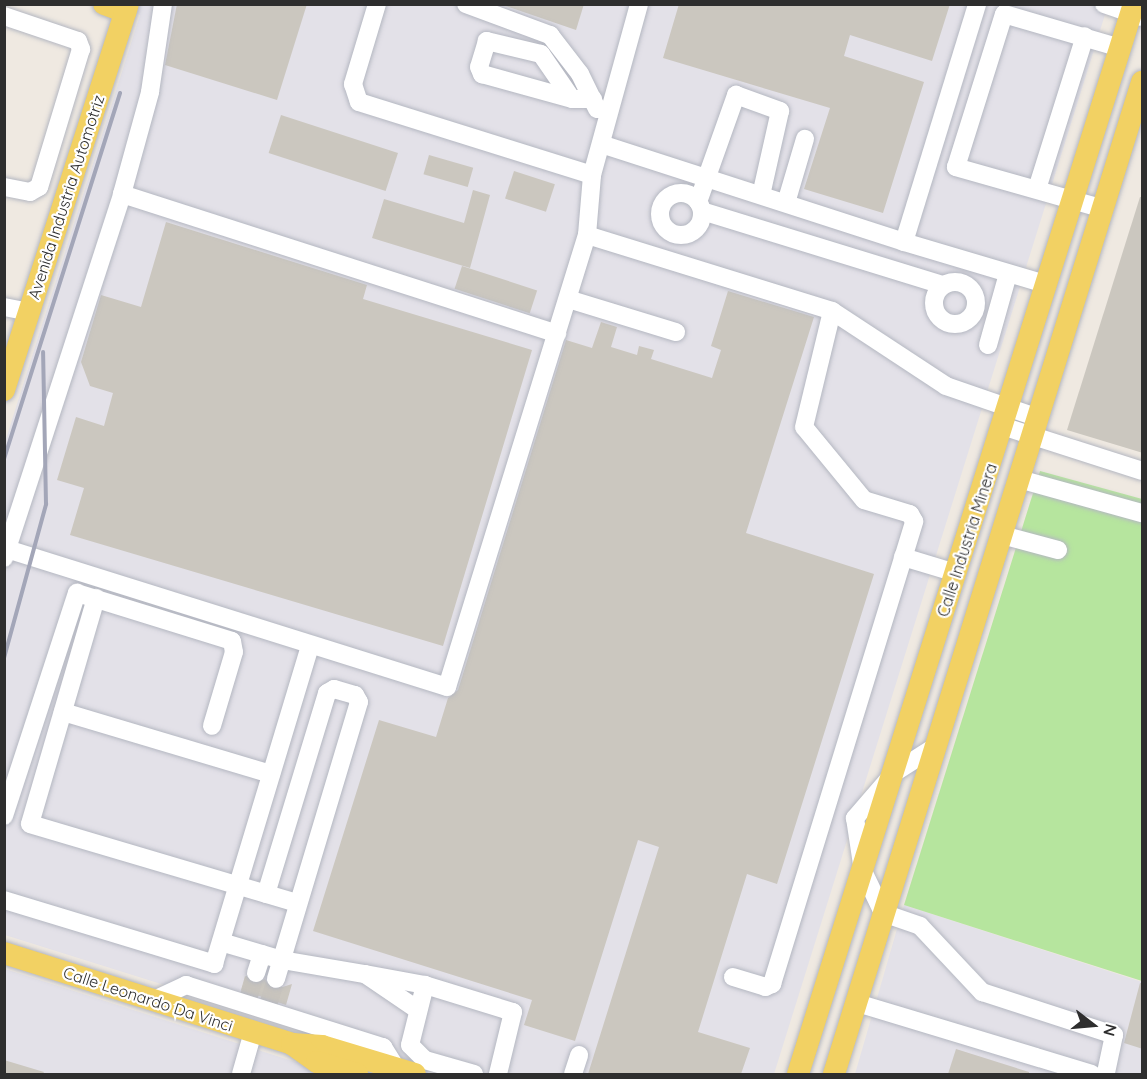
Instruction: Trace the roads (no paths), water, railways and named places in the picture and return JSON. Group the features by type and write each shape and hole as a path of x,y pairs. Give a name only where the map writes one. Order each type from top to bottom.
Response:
{"main road":[{"path":"104,4 127,8"},
{"name":"Avenida Industria Automotriz","path":"4,390 12,341 28,312 127,8"},
{"name":"Calle Industria Minera","path":"798,1074 1120,48 1136,12"},
{"name":"Calle Industria Minera","path":"834,1074 1143,82"},
{"name":"Calle Leonardo Da Vinci","path":"4,953 292,1044 317,1062 357,1074"},
{"name":"Calle Leonardo Da Vinci","path":"292,1044 318,1036 409,1073"}],"street":[{"path":"163,4 150,92 122,194 6,554 447,687 587,235 592,175 639,4"},
{"path":"377,4 353,84 359,102 592,175"},
{"path":"466,4 542,30 559,44 593,99 602,136"},
{"path":"904,242 976,4"},
{"path":"1104,4 1136,12"},
{"path":"1104,209 956,166 1004,14 1120,48"},
{"path":"4,16 51,32 80,45 39,187 30,192 4,187"},
{"path":"1037,189 1085,36"},
{"path":"572,99 541,54 487,41 480,72 572,99 593,99"},
{"path":"761,195 780,111 763,103 734,97 707,178 700,207 943,285"},
{"path":"602,136 707,178 904,242 1045,284"},
{"path":"786,203 805,139"},
{"path":"122,194 557,334"},
{"path":"4,197 39,206"},
{"path":"587,235 832,311 946,386 1005,418 1036,427 1143,471"},
{"path":"988,345 1008,274"},
{"path":"568,299 676,332"},
{"path":"4,307 28,312"},
{"path":"733,977 765,987 772,984 903,557 913,516 864,500 804,427 832,311"},
{"path":"1019,479 1143,513"},
{"path":"1002,535 1058,550"},
{"path":"903,557 956,573"},
{"path":"4,816 74,597 96,598 232,641 234,652 212,726"},
{"path":"96,598 29,821 297,903"},
{"path":"4,900 208,965 215,962 310,646"},
{"path":"266,894 327,693 334,689 355,695 358,702 276,979"},
{"path":"63,712 271,774"},
{"path":"936,746 894,773 855,818 863,871 883,913 920,926 982,992 1114,1035 1106,1074"},
{"path":"826,809 855,818"},
{"path":"222,942 282,960 425,985 513,1012 498,1074"},
{"path":"256,973 262,954"},
{"path":"365,974 418,1010"},
{"path":"152,1001 182,985 268,1006 318,1036"},
{"path":"425,985 411,1048 425,1060 474,1074"},
{"path":"857,1003 1092,1074"},
{"path":"247,1073 253,1032"},
{"path":"573,1074 579,1055"}],"tunnel":[{"path":"249,996 256,973"},
{"path":"269,1002 276,979"}],"railway":[{"path":"4,459 120,93"},
{"path":"4,658 46,504 43,352"}]}
